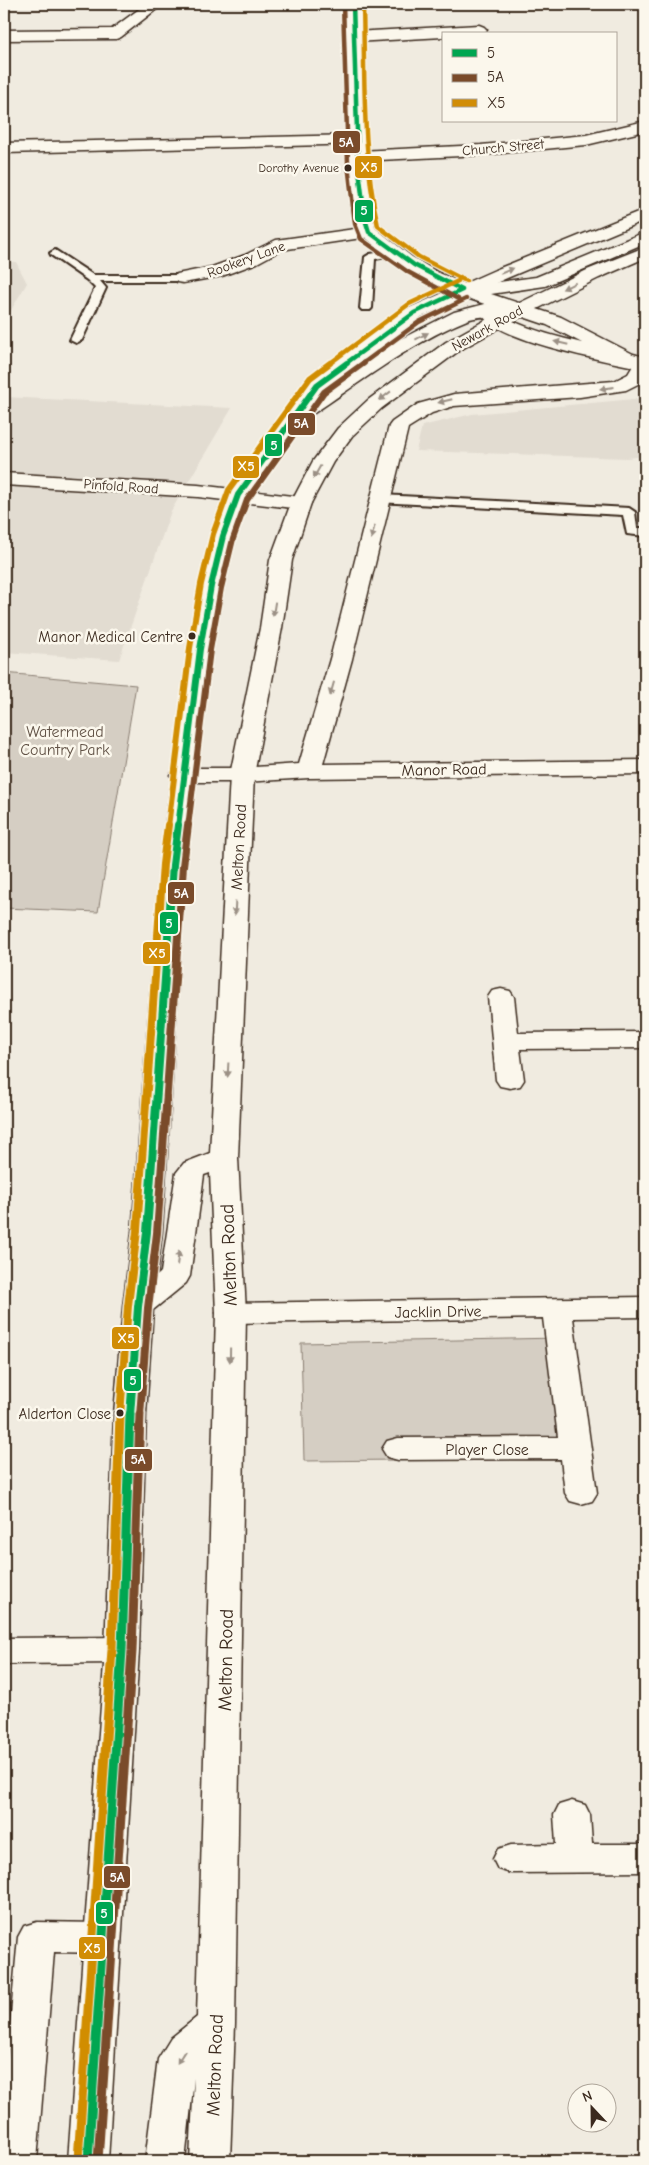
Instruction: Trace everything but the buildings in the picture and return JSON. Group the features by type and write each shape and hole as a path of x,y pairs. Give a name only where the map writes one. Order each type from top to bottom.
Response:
{"main road":[{"path":"4,35 116,34 155,4"},
{"path":"353,4 358,148 363,210 369,232 406,262 431,276 462,290 560,324 638,361"},
{"path":"443,32 479,30"},
{"path":"354,37 442,32"},
{"name":"Church Street","path":"358,148 481,150 576,141 645,126"},
{"path":"4,148 358,148"},
{"path":"88,2161 122,1650 128,1438 138,1307 147,1232 172,865 182,775 200,649 223,536 238,495 317,385 414,313 462,290 645,214"},
{"name":"Rookery Lane","path":"183,278 224,269 251,259 276,245 369,232"},
{"path":"462,290 504,288 538,282 645,237"},
{"name":"Newark Road","path":"521,310 593,274 645,252"},
{"path":"462,290 492,316 552,341 638,361"},
{"path":"292,418 406,344 461,316 492,316 521,310"},
{"name":"Newark Road","path":"345,432 375,404 411,375 492,316"},
{"path":"309,770 341,659 399,426 423,408 456,398 619,386 635,378 638,361"},
{"name":"Melton Road","path":"210,2161 216,2024 231,1313 224,1158 242,775 271,628 281,560 301,502 324,461 345,432"},
{"name":"Pinfold Road","path":"4,478 238,495 301,502"},
{"name":"Manor Road","path":"242,775 309,770 645,766"},
{"path":"182,775 242,775"},
{"path":"501,997 510,1080"},
{"path":"506,1041 645,1040"},
{"path":"138,1307 175,1276 190,1173 194,1169 224,1158"},
{"path":"557,1308 581,1493"},
{"name":"Jacklin Drive","path":"231,1313 288,1314 645,1308"},
{"name":"Player Close","path":"398,1449 575,1448"},
{"path":"4,1651 122,1650"},
{"path":"572,1815 575,1858"},
{"path":"511,1859 645,1858"},
{"path":"17,2161 37,1937 102,1938"},
{"path":"165,2161 177,2059 185,2049 216,2024"}],"lane":[{"path":"55,253 91,278 101,288 76,340"},
{"path":"366,308 370,257 395,253"},
{"path":"91,278 183,278"},
{"path":"381,499 628,512 631,531 645,532"}],"shaded area":[{"path":"4,261 16,262 27,283 4,322"},
{"path":"4,397 232,408 171,511 119,660 4,652"},
{"path":"645,398 645,456 627,458 416,451 422,426 472,414"}],"green space":[{"name":"Watermead Country Park","path":"4,673 136,685 98,912 4,908"},
{"path":"561,1338 575,1448 398,1460 304,1461 301,1343"}],"transit line":[{"name":"5A","path":"343,4 344,89 348,164 355,224 361,239 388,260 427,284 458,299"},
{"name":"5","path":"353,4 358,162 365,219 369,232 414,265 462,290"},
{"name":"X5","path":"363,4 368,161 371,194 378,226 419,257 466,281"},
{"name":"X5","path":"78,2160 112,1649 120,1414 128,1306 137,1231 163,864 190,648 201,584 213,534 229,490 310,378 409,304 458,281"},
{"name":"5","path":"88,2161 122,1650 130,1414 138,1307 147,1232 173,865 200,649 211,586 223,536 238,495 317,385 414,313 462,290"},
{"name":"5A","path":"98,2161 132,1651 140,1415 148,1308 157,1233 183,866 210,650 221,588 233,539 247,500 324,392 419,322 466,299"}],"place":[{"name":"Dorothy Avenue","path":"348,168"},
{"name":"Manor Medical Centre","path":"192,636"},
{"name":"Alderton Close","path":"120,1413"}]}
